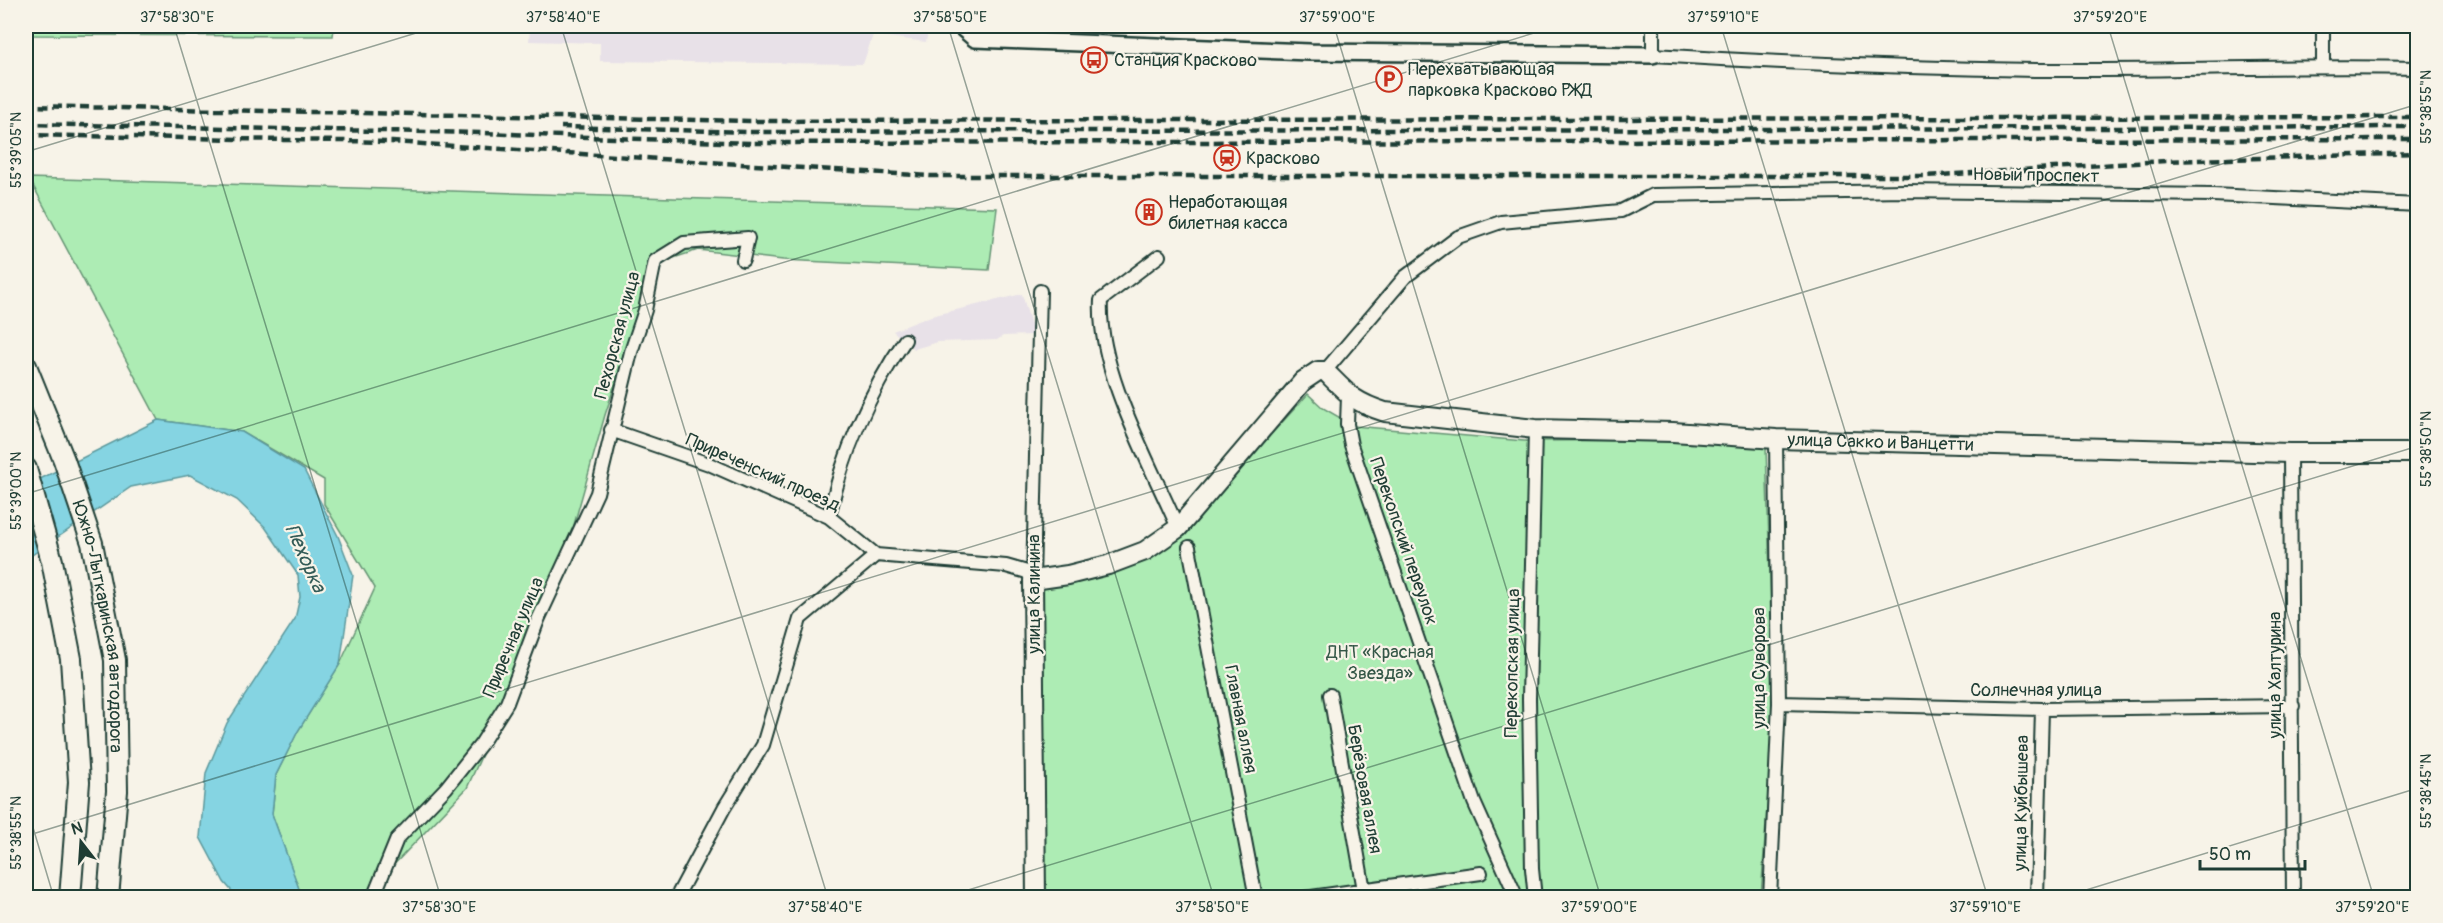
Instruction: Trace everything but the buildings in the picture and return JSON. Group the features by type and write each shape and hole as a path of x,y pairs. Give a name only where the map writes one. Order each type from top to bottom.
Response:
{"main road":[{"name":"Южно-Лыткаринская автодорога","path":"26,366 64,460 92,543 115,660 117,791 108,897"},
{"path":"1033,580 1068,575 1126,558 1145,551 1178,528 1303,381 1318,371 1325,371 1347,396"},
{"name":"улица Сакко и Ванцетти","path":"1347,396 1364,405 1385,411 1535,429 1673,432 1776,439 2290,453 2418,453"},
{"name":"Южно-Лыткаринская автодорога","path":"26,468 52,561 71,659 79,782 70,897"},
{"name":"улица Калинина","path":"1033,580 1036,897"}],"street":[{"path":"961,26 975,39 1310,52 1653,54 1808,64 2036,70 2324,66 2418,68"},
{"path":"1653,26 1653,54"},
{"path":"2323,26 2324,66"},
{"name":"Новый проспект","path":"1325,371 1405,277 1458,237 1501,222 1621,211 1653,195 1941,191 2213,195 2418,205"},
{"name":"Пехорская улица","path":"611,430 631,352 645,310 655,261 684,243 748,238 743,260"},
{"path":"1159,256 1101,300 1100,314 1112,375 1178,528"},
{"name":"улица Калинина","path":"1033,580 1040,291"},
{"path":"830,517 835,490 850,446 888,364 905,340"},
{"name":"Перекопский переулок","path":"1347,396 1347,424 1351,445 1474,802 1517,897"},
{"name":"Перекопская улица","path":"1535,429 1529,699 1532,869 1535,897"},
{"name":"Приреченский проезд","path":"611,430 709,464 830,517 876,555"},
{"name":"Приречная улица","path":"373,897 397,839 446,788 481,744 507,703 538,620 597,493 611,430"},
{"name":"улица Суворова","path":"1770,897 1779,704 1776,439"},
{"name":"улица Халтурина","path":"2290,453 2293,897"},
{"name":"Главная аллея","path":"1189,547 1256,897"},
{"path":"676,897 724,808 763,745 800,619 876,555 1006,566 1026,572 1033,580"},
{"name":"Берёзовая аллея","path":"1330,695 1364,890"},
{"name":"Солнечная улица","path":"1779,704 2042,710 2293,706"},
{"name":"улица Куйбышева","path":"2037,897 2042,710"},
{"path":"1304,897 1481,873"}],"shaded area":[{"path":"530,26 929,26 926,42 873,35 863,64 600,61 600,43 529,41"},
{"path":"1022,294 1034,335 1003,336 997,340 938,342 914,349 893,331 931,316"}],"green space":[{"path":"26,26 334,26 333,36 26,35"},
{"path":"29,178 997,208 989,270 783,260 698,250 655,264 605,415 555,592 467,788 363,897 302,898 272,814 276,775 298,731 340,664 375,588 324,504 324,480 242,432 158,420"},
{"name":"ДНТ «Красная Звезда»","path":"1308,394 1323,408 1354,426 1524,441 1672,440 1766,447 1774,705 1761,897 1043,897 1043,587 1074,583 1149,559 1187,526"}],"water":[{"name":"Пехорка","path":"158,420 242,432 304,470 338,536 353,575 340,664 298,731 276,775 272,814 302,897 237,897 224,882 200,837 206,773 227,723 295,619 300,597 298,575 265,527 237,500 190,475 131,487 26,559 26,486"}],"railway":[{"path":"26,106 749,121 2418,117"},
{"path":"26,124 482,133 750,143 2418,139"},
{"path":"561,127 749,132 2418,127"},
{"path":"26,135 392,142 930,176 1924,176 2166,161 2418,153"}],"place":[{"name":"Станция Красково","path":"1094,60"},
{"name":"Перехватывающая парковка Красково РЖД","path":"1389,79"},
{"name":"Красково","path":"1227,158"},
{"name":"Неработающая билетная касса","path":"1149,212"}]}
